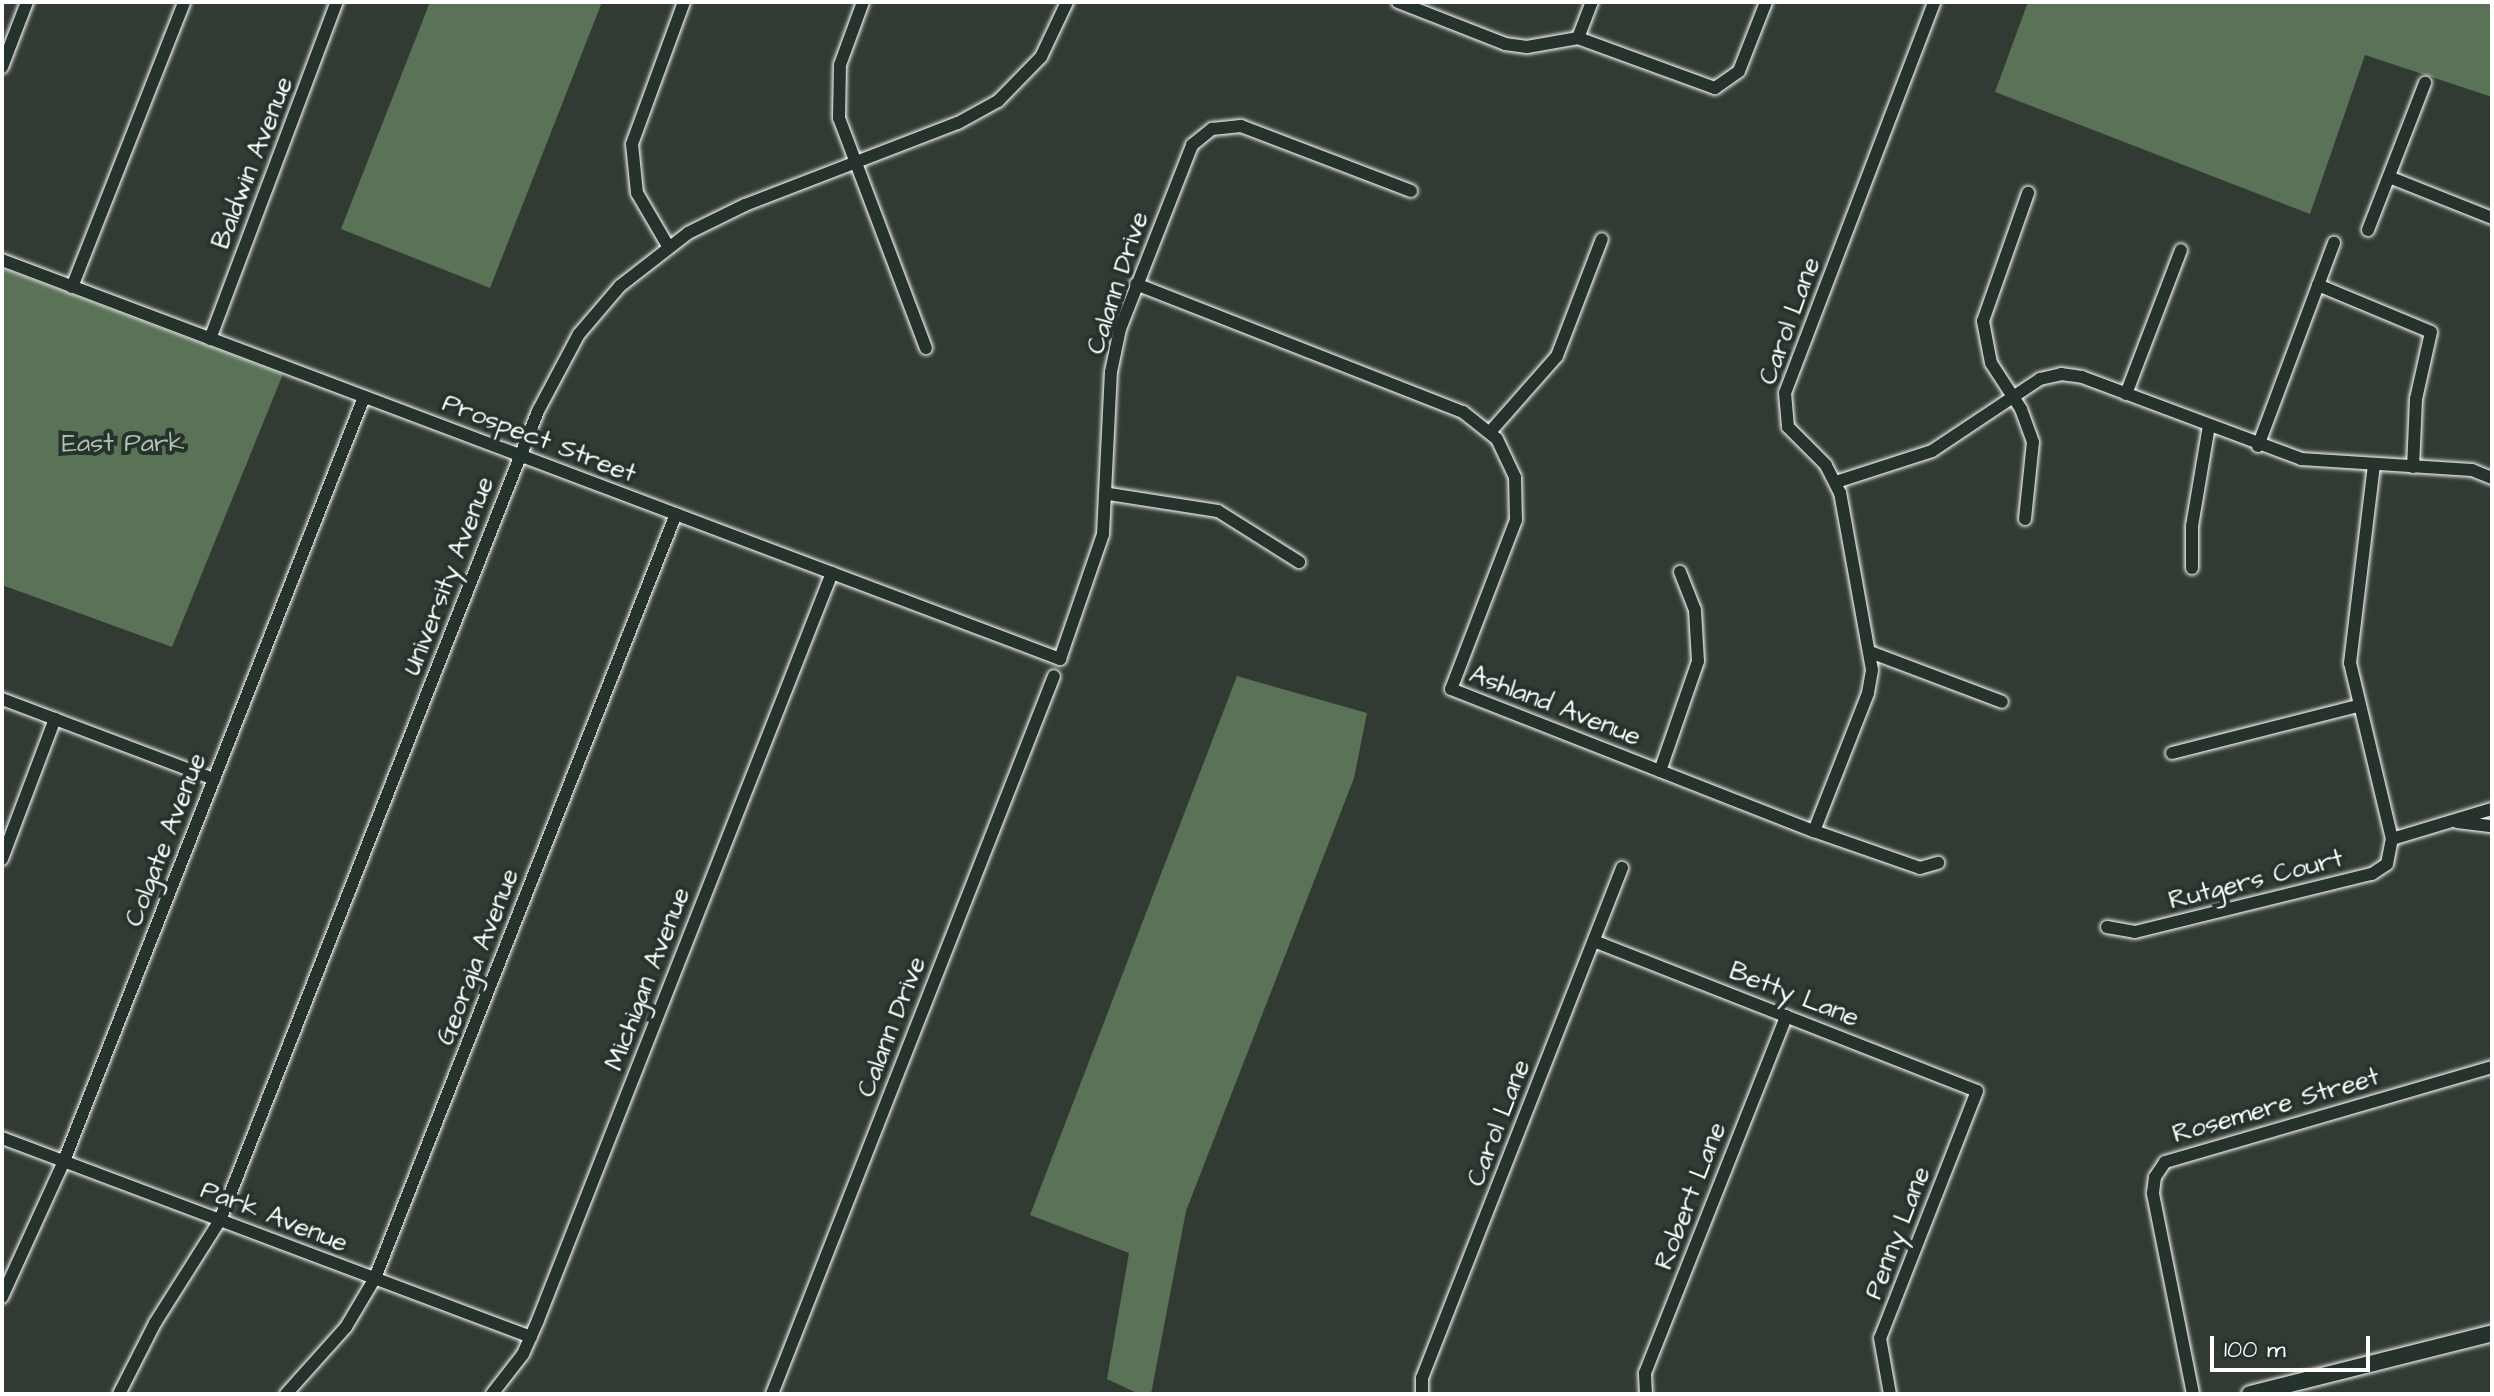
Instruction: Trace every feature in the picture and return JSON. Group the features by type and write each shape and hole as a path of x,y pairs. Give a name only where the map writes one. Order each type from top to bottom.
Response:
{"street":[{"path":"2,67 27,2"},
{"path":"72,287 184,2"},
{"name":"Baldwin Avenue","path":"210,339 337,2"},
{"path":"668,246 637,193 632,144 684,2"},
{"path":"863,2 843,53 837,92 841,131 926,348"},
{"name":"University Avenue","path":"119,1394 155,1323 220,1220 520,455 547,389 579,334 620,286 668,246 716,217 958,123 998,101 1041,57 1067,2"},
{"path":"1398,2 1428,8 1515,46 1578,38 1715,88 1739,71 1766,2"},
{"path":"1578,38 1592,2"},
{"name":"Carol Lane","path":"1814,831 1868,693 1870,652 1836,482 1788,427 1785,393 1934,2"},
{"path":"2368,230 2425,83"},
{"name":"Calann Drive","path":"1060,659 1096,565 1109,494 1111,372 1136,284 1186,156 1212,129 1241,126 1411,191"},
{"path":"2389,177 2492,218"},
{"path":"2025,519 2034,451 2029,425 1991,363 1983,321 2028,193"},
{"path":"1490,432 1557,356 1602,239"},
{"path":"2258,446 2334,243"},
{"path":"2126,394 2181,250"},
{"name":"Prospect Street","path":"2,260 1060,659"},
{"name":"Ashland Avenue","path":"1136,284 1451,407 1490,432 1513,469 1517,511 1451,689 1814,831 1920,868 1938,863"},
{"path":"2318,285 2431,332 2416,399 2413,467"},
{"path":"1836,482 1932,451 2040,379 2061,374 2126,394 2258,446 2309,460 2490,473"},
{"name":"Colgate Avenue","path":"2,1297 64,1161 364,397"},
{"path":"2192,568 2192,526 2209,426"},
{"path":"2374,465 2351,646 2358,706 2392,839 2492,809"},
{"path":"1109,494 1218,511 1299,562"},
{"name":"Georgia Avenue","path":"286,1394 346,1327 375,1278 676,514"},
{"path":"1660,771 1698,661 1697,623 1680,572"},
{"name":"Michigan Avenue","path":"492,1394 531,1337 832,573"},
{"path":"1870,652 2002,702"},
{"name":"Calann Drive","path":"772,1394 1054,676"},
{"path":"2,699 214,779"},
{"path":"2172,753 2358,706"},
{"path":"2,859 55,719"},
{"path":"2457,822 2492,826"},
{"name":"Rutgers Court","path":"2107,927 2135,932 2372,874 2391,857 2392,839"},
{"name":"Carol Lane","path":"1422,1394 1422,1378 1622,868"},
{"name":"Betty Lane","path":"1594,941 1977,1091"},
{"name":"Robert Lane","path":"1646,1394 1645,1373 1786,1016"},
{"name":"Rosemere Street","path":"2193,1394 2153,1193 2155,1177 2165,1162 2492,1067"},
{"name":"Penny Lane","path":"1890,1394 1880,1338 1977,1091"},
{"name":"Park Avenue","path":"2,1138 531,1337"},
{"path":"2250,1394 2492,1333"}],"green space":[{"path":"430,2 602,2 490,288 341,229"},
{"path":"2028,2 2492,2 2492,97 2365,55 2310,214 1995,92"},
{"name":"East Park","path":"2,268 283,374 172,647 2,585"},
{"path":"1237,676 1367,713 1354,778 1186,1211 1151,1394 1139,1394 1107,1379 1129,1253 1030,1215"}]}
